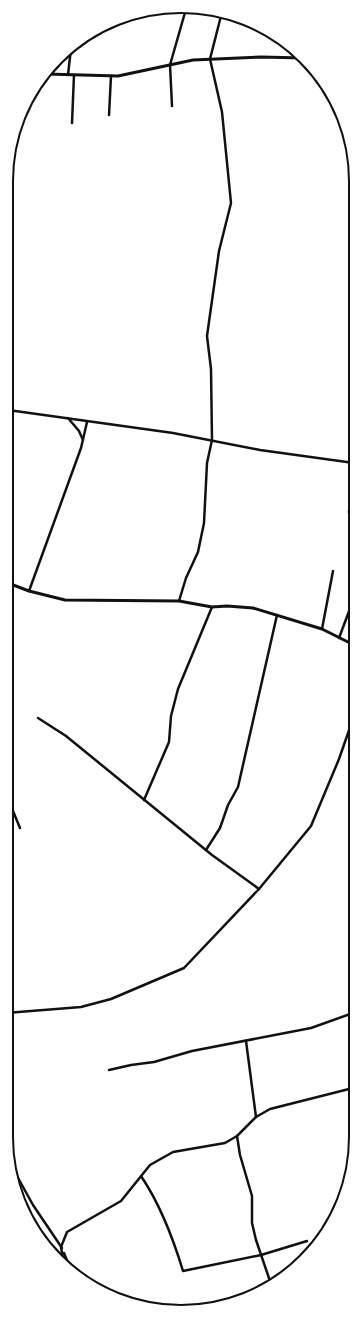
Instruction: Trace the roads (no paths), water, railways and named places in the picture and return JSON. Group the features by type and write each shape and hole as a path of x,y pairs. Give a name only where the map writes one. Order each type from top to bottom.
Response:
{"street":[{"path":"172,106 170,65 185,13"},
{"path":"179,601 186,578 198,552 204,523 207,463 212,440 211,369 207,336 219,251 231,204 222,112 210,59 220,18"},
{"path":"68,75 70,55"},
{"path":"52,74 118,76 193,60 261,57 295,58"},
{"path":"72,123 74,75"},
{"path":"109,115 111,76"},
{"path":"13,411 212,440 266,451 349,463"},
{"path":"68,418 79,431 83,441"},
{"path":"29,591 37,566 50,536 68,486 83,441 87,422"},
{"path":"322,629 333,571"},
{"path":"13,585 29,591 65,600 179,601 212,607 227,606 253,608 322,629 349,643"},
{"path":"144,800 169,742 171,716 178,689 212,607"},
{"path":"339,638 349,611"},
{"path":"206,850 220,828 228,805 238,787 277,615"},
{"path":"38,718 66,736 206,850 259,889"},
{"path":"13,1013 82,1007 111,999 184,968 259,889 312,826 349,730"},
{"path":"13,811 20,828"},
{"path":"109,1070 154,1062 192,1051 311,1028 349,1014"},
{"path":"246,1041 256,1116"},
{"path":"63,1257 61,1247 66,1232 121,1201 150,1165 173,1152 225,1144 237,1136 256,1116 270,1109 349,1089"},
{"path":"237,1136 240,1155 252,1196 252,1222 269,1280"},
{"path":"141,1176 151,1190 174,1243 183,1270 261,1255 307,1241"},
{"path":"19,1179 33,1205 61,1247 67,1260"}]}
